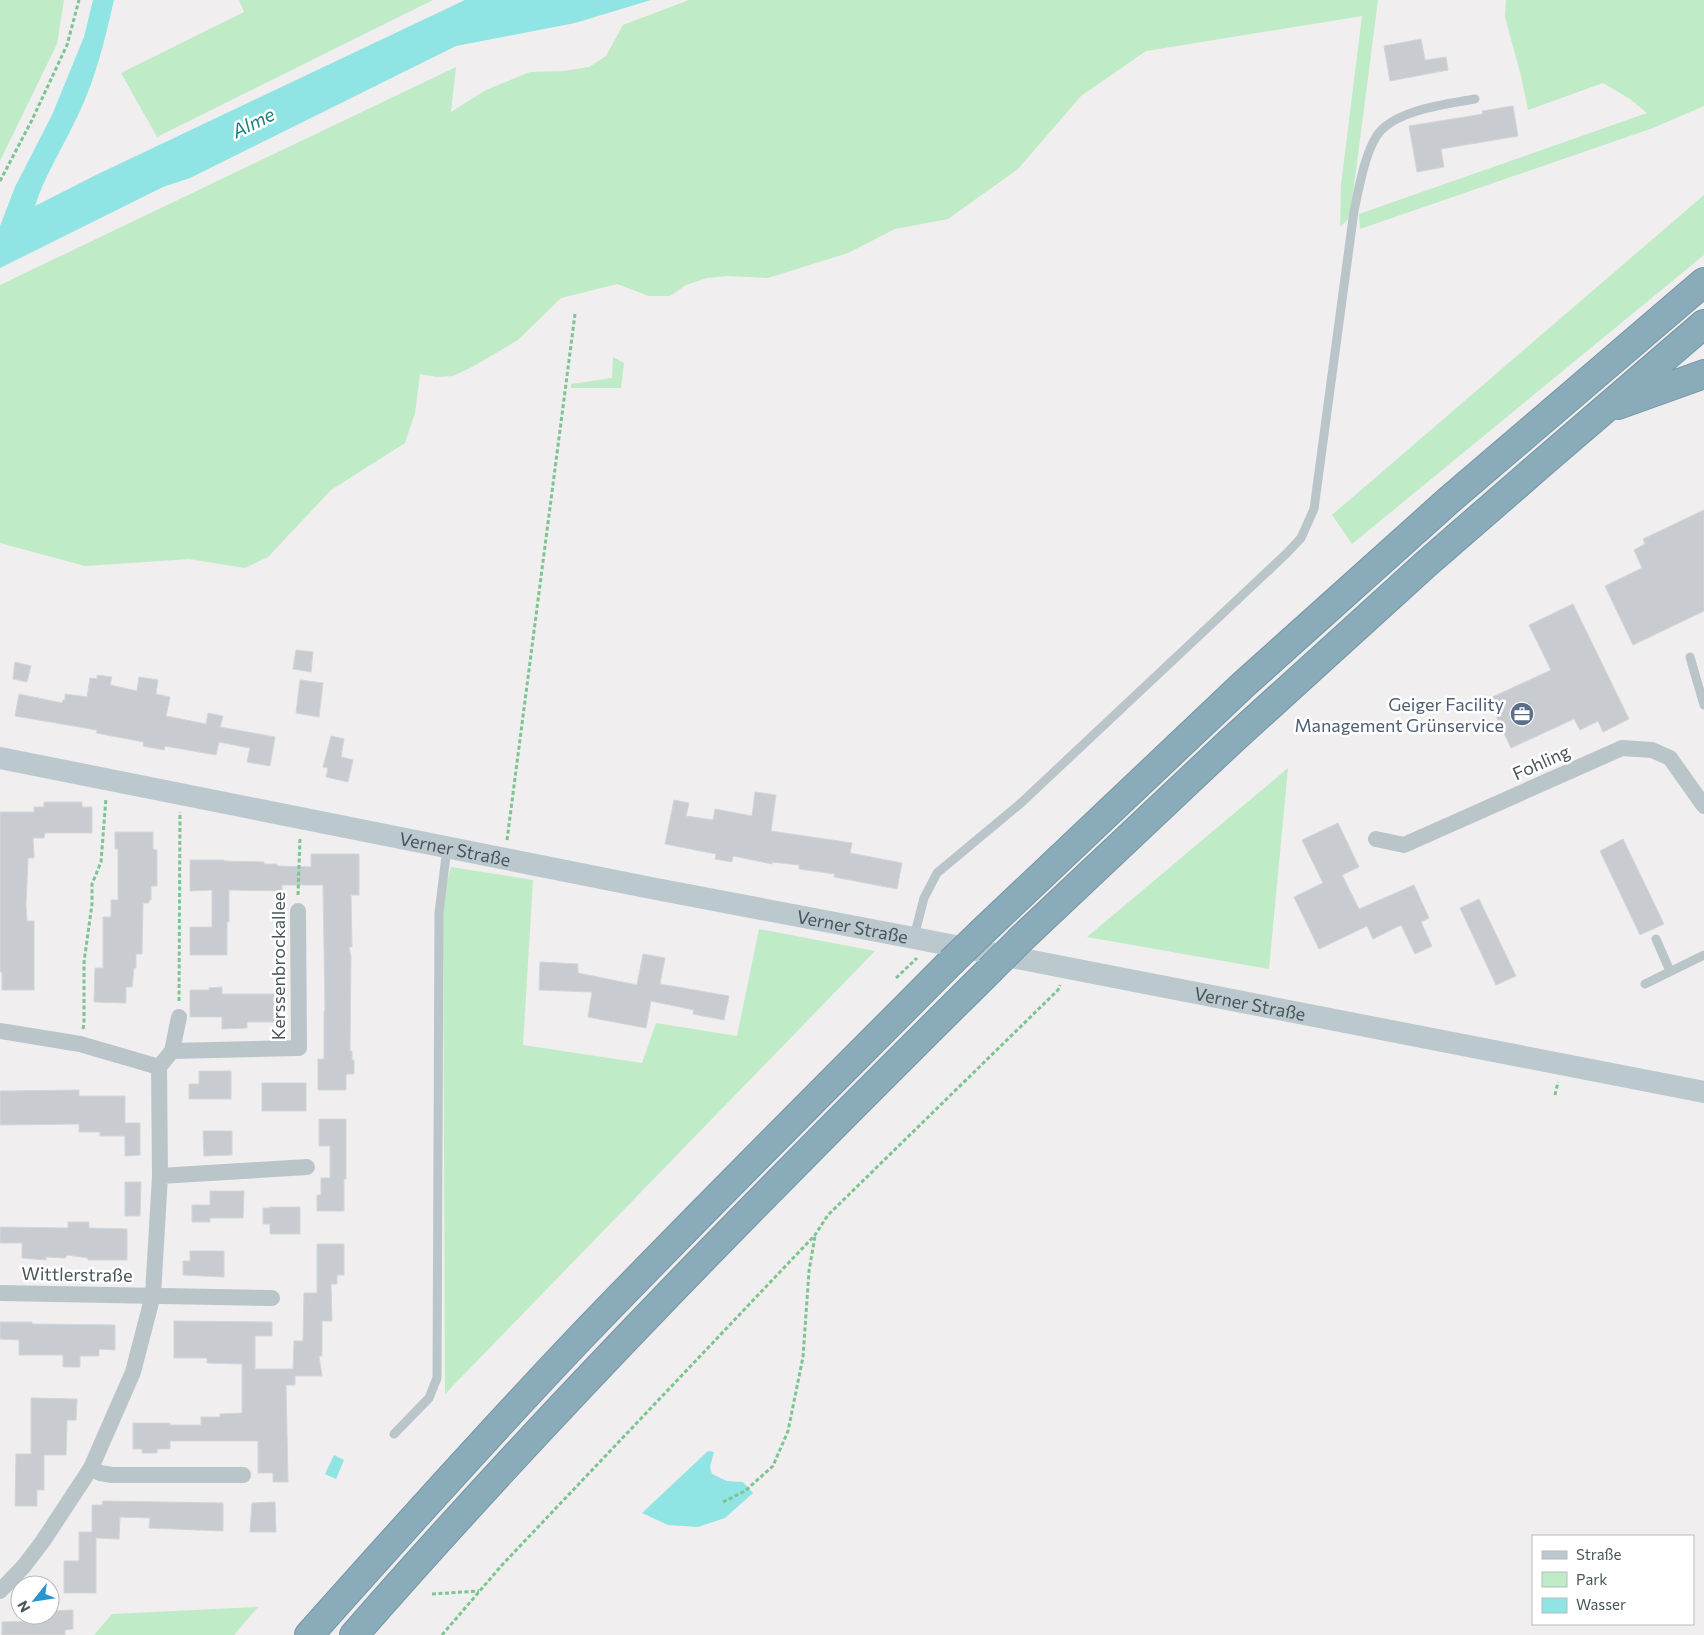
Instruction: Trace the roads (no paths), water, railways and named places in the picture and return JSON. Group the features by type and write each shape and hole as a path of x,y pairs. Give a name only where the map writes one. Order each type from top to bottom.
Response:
{"highway":[{"path":"310,1635 380,1555 580,1339 774,1139 951,962 1243,685 1456,495 1704,282"},
{"path":"354,1635 420,1560 602,1364 795,1163 1021,939 1230,742 1434,558 1704,324"},
{"path":"1602,411 1704,374"}],"main road":[{"name":"Verner Straße","path":"0,758 651,888 916,948 1067,968 1704,1092"}],"street":[{"name":"Fohling","path":"1376,839 1404,845 1622,748 1652,750 1670,758 1704,806"},
{"name":"Kerssenbrockallee","path":"172,1051 298,1048 298,911"},
{"path":"0,1591 24,1566 43,1541 91,1468 133,1372 152,1295 160,1176 159,1067 172,1051 179,1017"},
{"path":"0,1031 80,1044 159,1067"},
{"path":"160,1176 307,1167"},
{"name":"Wittlerstraße","path":"0,1293 152,1295"},
{"path":"152,1295 272,1298"},
{"path":"91,1468 100,1473 112,1475 243,1475"}],"lane":[{"path":"916,948 924,898 937,873 1021,803 1288,553 1301,538 1314,509 1354,211 1361,176 1369,154 1376,137 1382,129 1410,114 1427,107 1475,99"},
{"path":"1690,657 1704,704"},
{"path":"394,1434 428,1398 437,1378 439,913 447,848"},
{"path":"1656,939 1670,971"},
{"path":"1645,984 1704,955"}],"water":[{"name":"Alme","path":"93,0 114,0 100,58 74,125 44,182 35,206 96,175 465,0 651,0 575,23 456,46 190,178 163,187 0,268 0,226 15,187 52,115 84,37"},
{"path":"708,1451 714,1452 710,1467 712,1474 727,1481 743,1482 753,1493 725,1518 698,1527 668,1525 642,1513"},
{"path":"334,1455 344,1460 336,1479 325,1474"}],"place":[{"name":"Geiger Facility Management Grünservice","path":"1522,714"}]}
